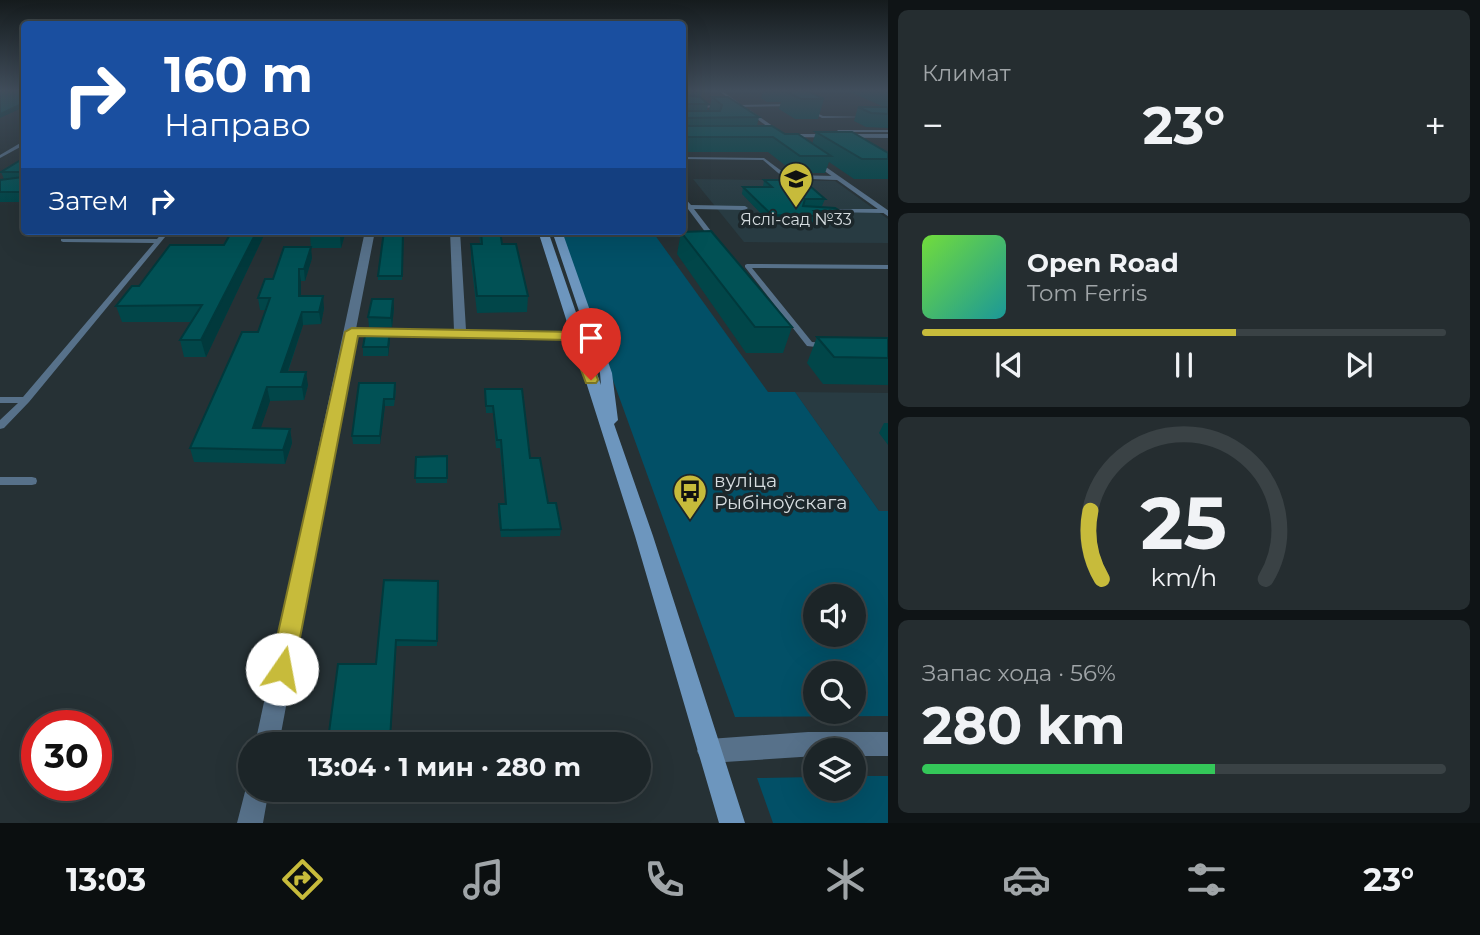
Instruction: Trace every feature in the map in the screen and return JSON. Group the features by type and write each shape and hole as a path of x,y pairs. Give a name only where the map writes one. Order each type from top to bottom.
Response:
{"main road":[{"path":"544,235 614,446 732,823"},
{"path":"558,235 606,373 614,446"}],"street":[{"path":"771,136 888,133"},
{"path":"783,136 796,148"},
{"path":"806,155 886,213"},
{"path":"269,732 352,332 369,235"},
{"path":"455,235 460,333"},
{"path":"352,332 576,336"},
{"path":"709,751 808,744 888,744"},
{"path":"250,823 254,802"}],"lane":[{"path":"774,129 783,136"},
{"path":"838,131 888,133"},
{"path":"0,157 21,145"},
{"path":"10,152 21,152"},
{"path":"686,158 764,159 786,177 837,178"},
{"path":"686,202 711,235 686,235"},
{"path":"691,208 745,208"},
{"path":"824,211 886,213"},
{"path":"0,426 26,400 164,235"},
{"path":"63,240 159,241"},
{"path":"836,345 810,344 747,266 888,267"},
{"path":"0,400 26,400"},
{"path":"0,481 32,481"}],"shaded area":[{"name":"Яслі-сад №33","path":"693,179 835,181 888,219 888,243 744,242"},
{"path":"560,235 655,235 768,392 795,392 879,511 888,511 888,716 866,716 866,661 803,661 803,717 735,717"},
{"path":"795,392 888,393 888,511 879,511"},
{"path":"866,776 888,776 888,823 773,823 757,778 803,777 803,801 866,801"}],"building":[{"path":"686,129 778,129 785,134 798,134 831,156 800,156 773,137 686,137"},
{"path":"816,132 852,132 888,153 888,159 862,159"},
{"path":"21,160 21,174 1,172"},
{"path":"21,177 21,192 0,192 0,180"},
{"path":"764,180 803,180 825,199 805,199 803,206 835,208 840,211 814,211 819,216 772,215 743,187 772,187"},
{"path":"711,231 792,327 755,327 683,235 686,232"},
{"path":"230,235 255,235 201,340 180,340 202,305 116,306 132,286 139,286 170,245 224,245"},
{"path":"383,235 403,235 402,276 378,276"},
{"path":"481,235 501,235 502,244 516,244 528,296 477,296 471,244 482,244"},
{"path":"284,247 311,247 304,269 299,269 299,296 323,296 319,312 302,312 281,372 306,372 302,387 267,387 253,428 290,429 283,450 190,448 242,332 258,332 270,298 258,298 265,279 273,279"},
{"path":"372,299 393,299 391,318 368,317"},
{"path":"366,330 390,330 388,347 363,347"},
{"path":"817,337 888,338 888,358 834,357"},
{"path":"359,383 395,383 394,399 384,399 380,436 352,436"},
{"path":"485,389 522,389 530,458 540,458 548,503 556,503 561,529 501,530 499,504 506,504 501,440 497,440 493,406 486,406"},
{"path":"447,456 447,478 415,478 416,457"},
{"path":"384,580 438,581 437,641 396,640 390,732 329,732 338,664 376,664"}],"place":[{"name":"Яслі-сад №33","path":"796,209"},
{"name":"вуліца Рыбіноўскага","path":"690,521"}],"route":[{"path":"282,669 352,332 576,336 591,380"}]}
